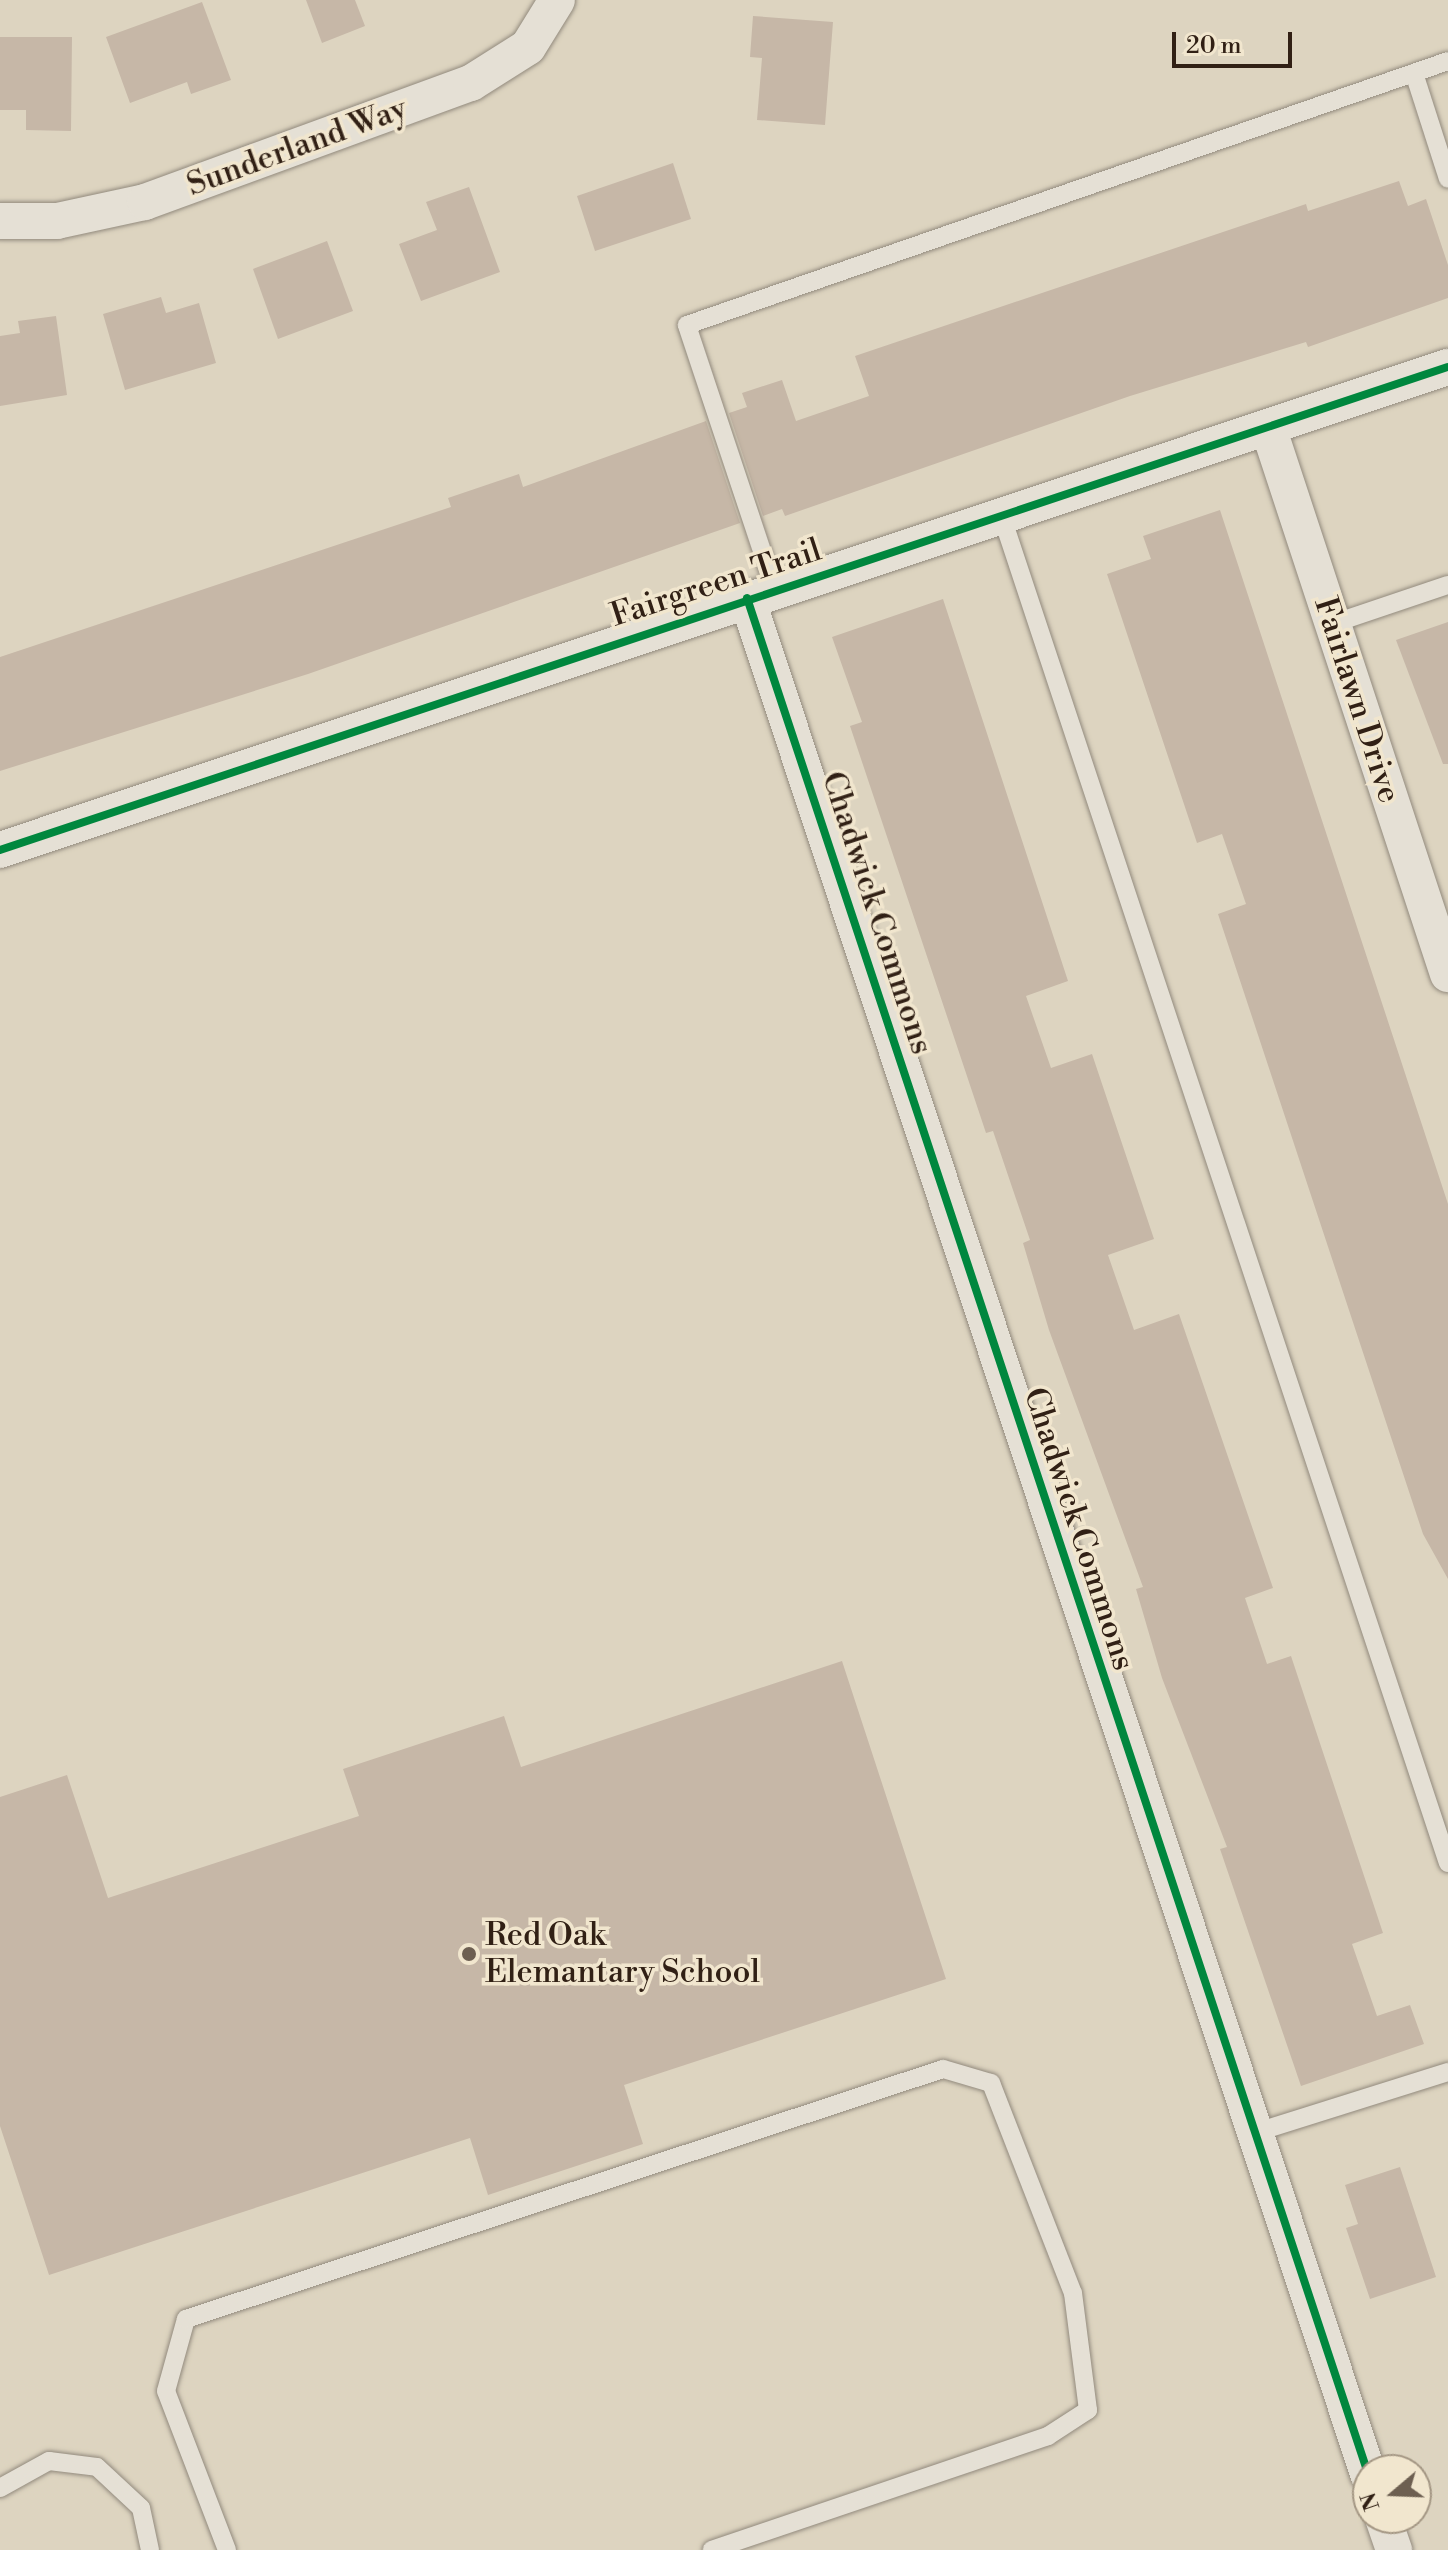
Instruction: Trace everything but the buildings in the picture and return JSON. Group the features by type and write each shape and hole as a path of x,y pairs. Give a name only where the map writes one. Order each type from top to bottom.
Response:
{"street":[{"name":"Sunderland Way","path":"0,221 57,221 145,202 471,83 528,47 557,0"},
{"name":"Fairgreen Trail","path":"0,850 760,593 1448,367"},
{"name":"Fairlawn Drive","path":"1268,427 1448,974"},
{"name":"Chadwick Commons","path":"760,593 1251,2134 1361,2454"}],"lane":[{"path":"760,593 687,325 1448,61"},
{"path":"1414,73 1448,179"},
{"path":"1001,514 1448,1863"},
{"path":"1332,624 1448,585"},
{"path":"227,2550 166,2391 186,2319 943,2069 991,2083 1073,2293 1088,2410 1048,2436 712,2550"},
{"path":"1251,2134 1448,2072"},
{"path":"2,2480 49,2461 97,2467 141,2508 150,2550"}],"cycle path":[{"path":"0,850 1448,367"},
{"path":"747,598 1361,2454"}],"place":[{"name":"Red Oak Elemantary School","path":"469,1954"}]}
